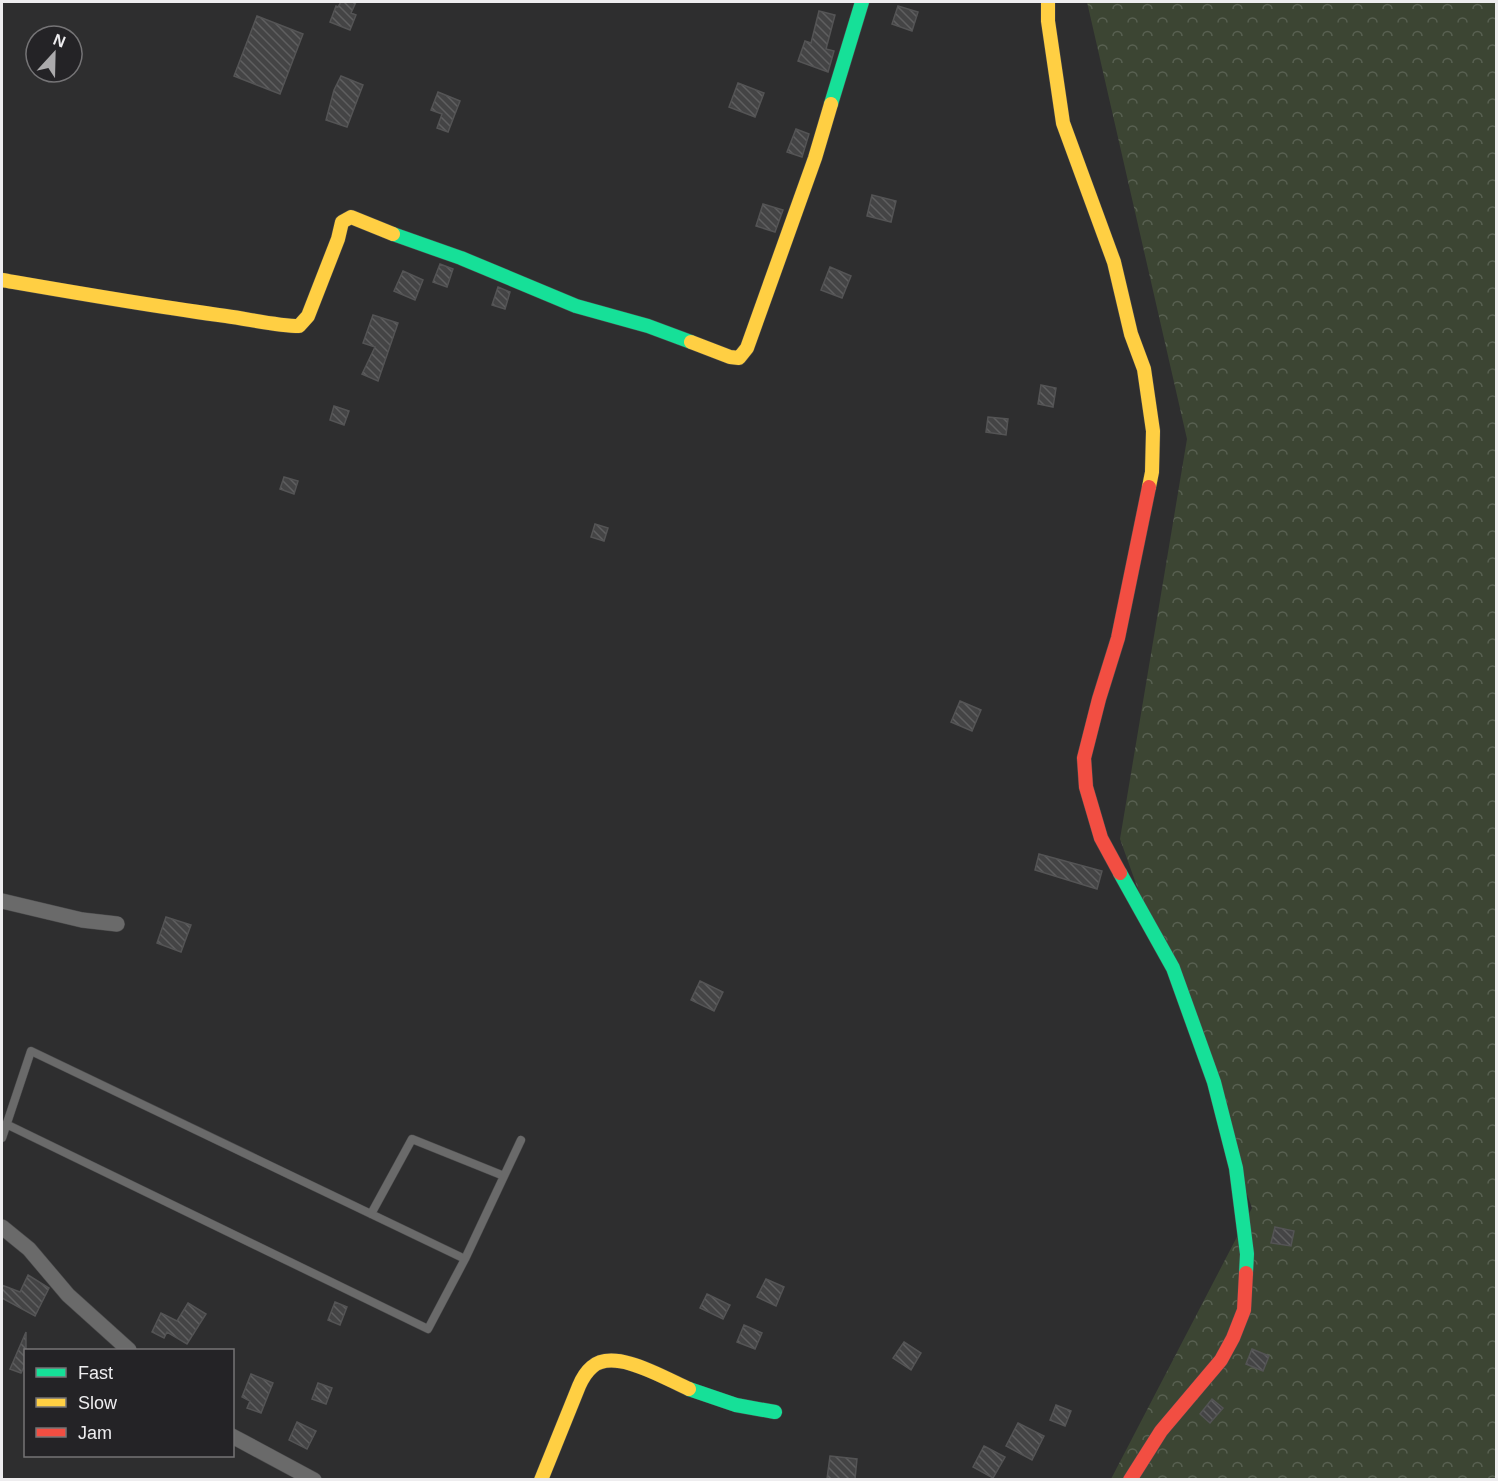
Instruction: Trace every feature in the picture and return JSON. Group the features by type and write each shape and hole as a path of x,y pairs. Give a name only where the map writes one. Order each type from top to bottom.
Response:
{"street":[{"path":"2,280 163,308 299,326 308,316 338,239 342,222 351,217 461,258 576,306 648,326 730,357 740,358 747,348 815,158 862,2"},
{"path":"1048,2 1048,21 1063,123 1114,262 1131,334 1144,369 1153,431 1152,472 1118,638 1084,758 1086,787 1101,838 1173,968 1214,1082 1236,1168 1247,1254 1244,1310 1233,1338 1221,1360 1161,1431 1130,1479"},
{"path":"2,901 82,920 117,924"},
{"path":"2,1227 29,1249 68,1294 128,1349"},
{"path":"541,1479 577,1391 589,1368 602,1361 614,1358 703,1395 736,1405 775,1412"},
{"path":"234,1437 314,1479"}],"lane":[{"path":"2,1138 31,1051 465,1259"},
{"path":"6,1124 428,1329 465,1259 521,1140"},
{"path":"371,1214 412,1139 504,1176"}],"green space":[{"path":"1087,2 1496,2 1496,1479 1111,1479 1252,1208 1120,839 1187,439"}],"building":[{"path":"341,2 356,2 351,13 356,15 350,30 330,22 336,6 338,7"},
{"path":"898,6 918,12 912,31 892,24"},
{"path":"819,11 835,15 826,49 834,51 828,72 798,61 805,41 811,43"},
{"path":"257,16 303,34 280,94 234,76"},
{"path":"341,76 363,85 347,127 326,120 334,90"},
{"path":"738,83 764,93 755,117 729,107"},
{"path":"438,92 460,101 448,132 437,128 442,114 431,110"},
{"path":"796,129 809,134 802,157 787,152"},
{"path":"872,195 896,201 891,222 867,216"},
{"path":"763,204 783,210 775,232 756,226"},
{"path":"440,264 453,269 447,287 433,282"},
{"path":"830,267 851,276 842,298 821,290"},
{"path":"403,271 423,280 415,300 394,291"},
{"path":"498,287 510,292 505,309 492,305"},
{"path":"373,315 398,323 378,381 362,374 375,347 363,343"},
{"path":"1041,385 1056,388 1053,407 1038,404"},
{"path":"334,406 349,411 344,425 330,420"},
{"path":"988,417 1008,419 1006,435 986,432"},
{"path":"284,477 298,481 294,494 280,489"},
{"path":"595,524 608,528 604,541 591,537"},
{"path":"960,701 981,710 972,731 951,722"},
{"path":"1039,854 1102,871 1097,889 1035,870"},
{"path":"166,917 191,925 181,952 157,943"},
{"path":"700,981 723,992 714,1011 691,1000"},
{"path":"1275,1227 1294,1231 1291,1246 1271,1243"},
{"path":"28,1275 49,1288 35,1316 2,1298 2,1285 20,1292"},
{"path":"766,1279 784,1287 776,1306 757,1297"},
{"path":"707,1294 730,1305 723,1319 700,1308"},
{"path":"335,1302 347,1307 340,1325 328,1320"},
{"path":"188,1303 206,1314 187,1344 167,1332 164,1338 152,1332 161,1313 177,1321"},
{"path":"744,1325 762,1333 755,1349 737,1342"},
{"path":"26,1332 24,1367 21,1373 10,1369"},
{"path":"904,1342 921,1353 911,1370 893,1358"},
{"path":"1252,1349 1269,1356 1263,1371 1246,1364"},
{"path":"251,1374 273,1383 261,1413 247,1408 250,1401 242,1397"},
{"path":"318,1383 332,1388 326,1404 312,1399"},
{"path":"1212,1399 1223,1408 1210,1423 1200,1414"},
{"path":"1056,1405 1071,1411 1065,1426 1050,1420"},
{"path":"297,1422 316,1431 307,1449 289,1440"},
{"path":"1018,1423 1044,1436 1032,1460 1006,1446"},
{"path":"984,1446 1005,1457 993,1478 973,1467"},
{"path":"830,1456 857,1459 855,1479 827,1479"}],"traffic: fast":[{"path":"831,104 862,2"},
{"path":"393,234 461,258 576,306 648,326 691,342"},
{"path":"1120,873 1173,968 1214,1082 1236,1168 1247,1254 1246,1273"},
{"path":"689,1389 736,1405 775,1412"}],"traffic: slow":[{"path":"1048,2 1048,21 1063,123 1114,262 1131,334 1144,369 1153,431 1152,472 1149,487"},
{"path":"691,342 730,357 739,358 747,348 815,158 831,104"},
{"path":"2,280 272,324 299,326 308,316 338,239 342,222 351,217 393,234"},
{"path":"541,1480 580,1383 592,1367 602,1362 626,1363 654,1372 689,1389"}],"traffic: jam":[{"path":"1120,873 1101,838 1086,787 1084,758 1118,638 1149,487"},
{"path":"1130,1480 1161,1431 1221,1360 1244,1310 1246,1273"}]}
